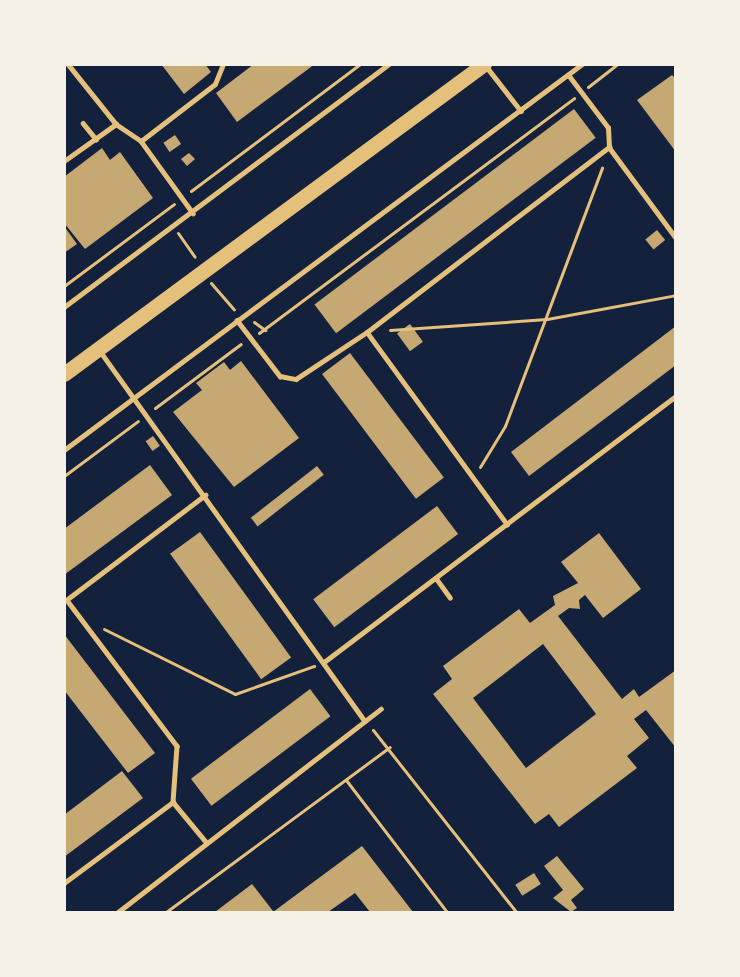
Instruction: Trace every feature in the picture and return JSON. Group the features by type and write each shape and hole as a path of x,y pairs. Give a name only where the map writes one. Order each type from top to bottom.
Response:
{"main road":[{"path":"64,374 485,64"}],"lane":[{"path":"68,64 116,124 141,141 193,213"},
{"path":"141,141 215,84 223,64"},
{"path":"64,307 193,213 388,64"},
{"path":"485,64 522,111"},
{"path":"64,450 522,111 582,64"},
{"path":"568,75 608,128 609,147 675,238"},
{"path":"83,123 96,139"},
{"path":"64,161 116,124"},
{"path":"237,320 280,376 296,379 367,332 609,147"},
{"path":"367,332 507,524"},
{"path":"99,348 365,721"},
{"path":"324,662 675,396"},
{"path":"206,495 66,600 177,746 174,802 207,843"},
{"path":"436,578 450,597"},
{"path":"118,912 381,709"},
{"path":"64,883 174,802"}],"path":[{"path":"64,286 360,64"},
{"path":"64,476 616,64"},
{"path":"473,477 505,426 547,319 609,147"},
{"path":"367,332 547,319 675,295"},
{"path":"80,618 235,694 324,662"},
{"path":"365,721 390,747 516,912"},
{"path":"166,912 390,747"},
{"path":"346,780 447,912"}],"building":[{"path":"161,64 205,64 211,72 184,94"},
{"path":"254,64 315,64 237,122 216,93"},
{"path":"672,75 676,79 676,152 637,100"},
{"path":"574,109 596,138 336,333 314,305"},
{"path":"175,135 181,144 170,152 163,143"},
{"path":"102,148 110,160 120,152 153,198 85,249 64,223 64,177"},
{"path":"189,153 195,159 187,166 181,159"},
{"path":"64,226 77,244 64,253"},
{"path":"657,230 665,240 654,250 645,239"},
{"path":"410,324 423,342 410,351 397,333"},
{"path":"676,326 676,365 529,476 511,452"},
{"path":"350,353 444,478 416,499 322,374"},
{"path":"241,361 299,438 234,487 173,412 202,390 196,383 224,362 230,370"},
{"path":"153,436 160,446 153,451 146,441"},
{"path":"150,465 172,495 64,575 64,529"},
{"path":"317,466 324,475 258,526 251,518"},
{"path":"437,506 458,534 334,627 313,599"},
{"path":"200,532 291,657 261,679 170,554"},
{"path":"599,533 641,589 603,618 585,595 579,600 580,609 569,608 558,616 622,699 634,689 639,697 676,670 676,748 646,710 634,719 649,738 627,756 637,768 559,827 549,814 535,824 433,694 452,679 443,666 519,609 530,623 555,605 553,596 578,583 561,562","holes":["543,644 596,714 526,768 473,698"]},
{"path":"64,634 155,753 128,773 64,690"},
{"path":"310,689 330,716 211,806 191,779"},
{"path":"122,771 143,798 64,857 64,815"},
{"path":"362,846 413,912 370,912 355,893 328,912 273,912"},
{"path":"557,856 584,889 571,900 577,908 571,912 553,898 563,890 544,866"},
{"path":"534,873 541,884 522,896 515,885"},
{"path":"252,884 273,911 215,912"}]}
